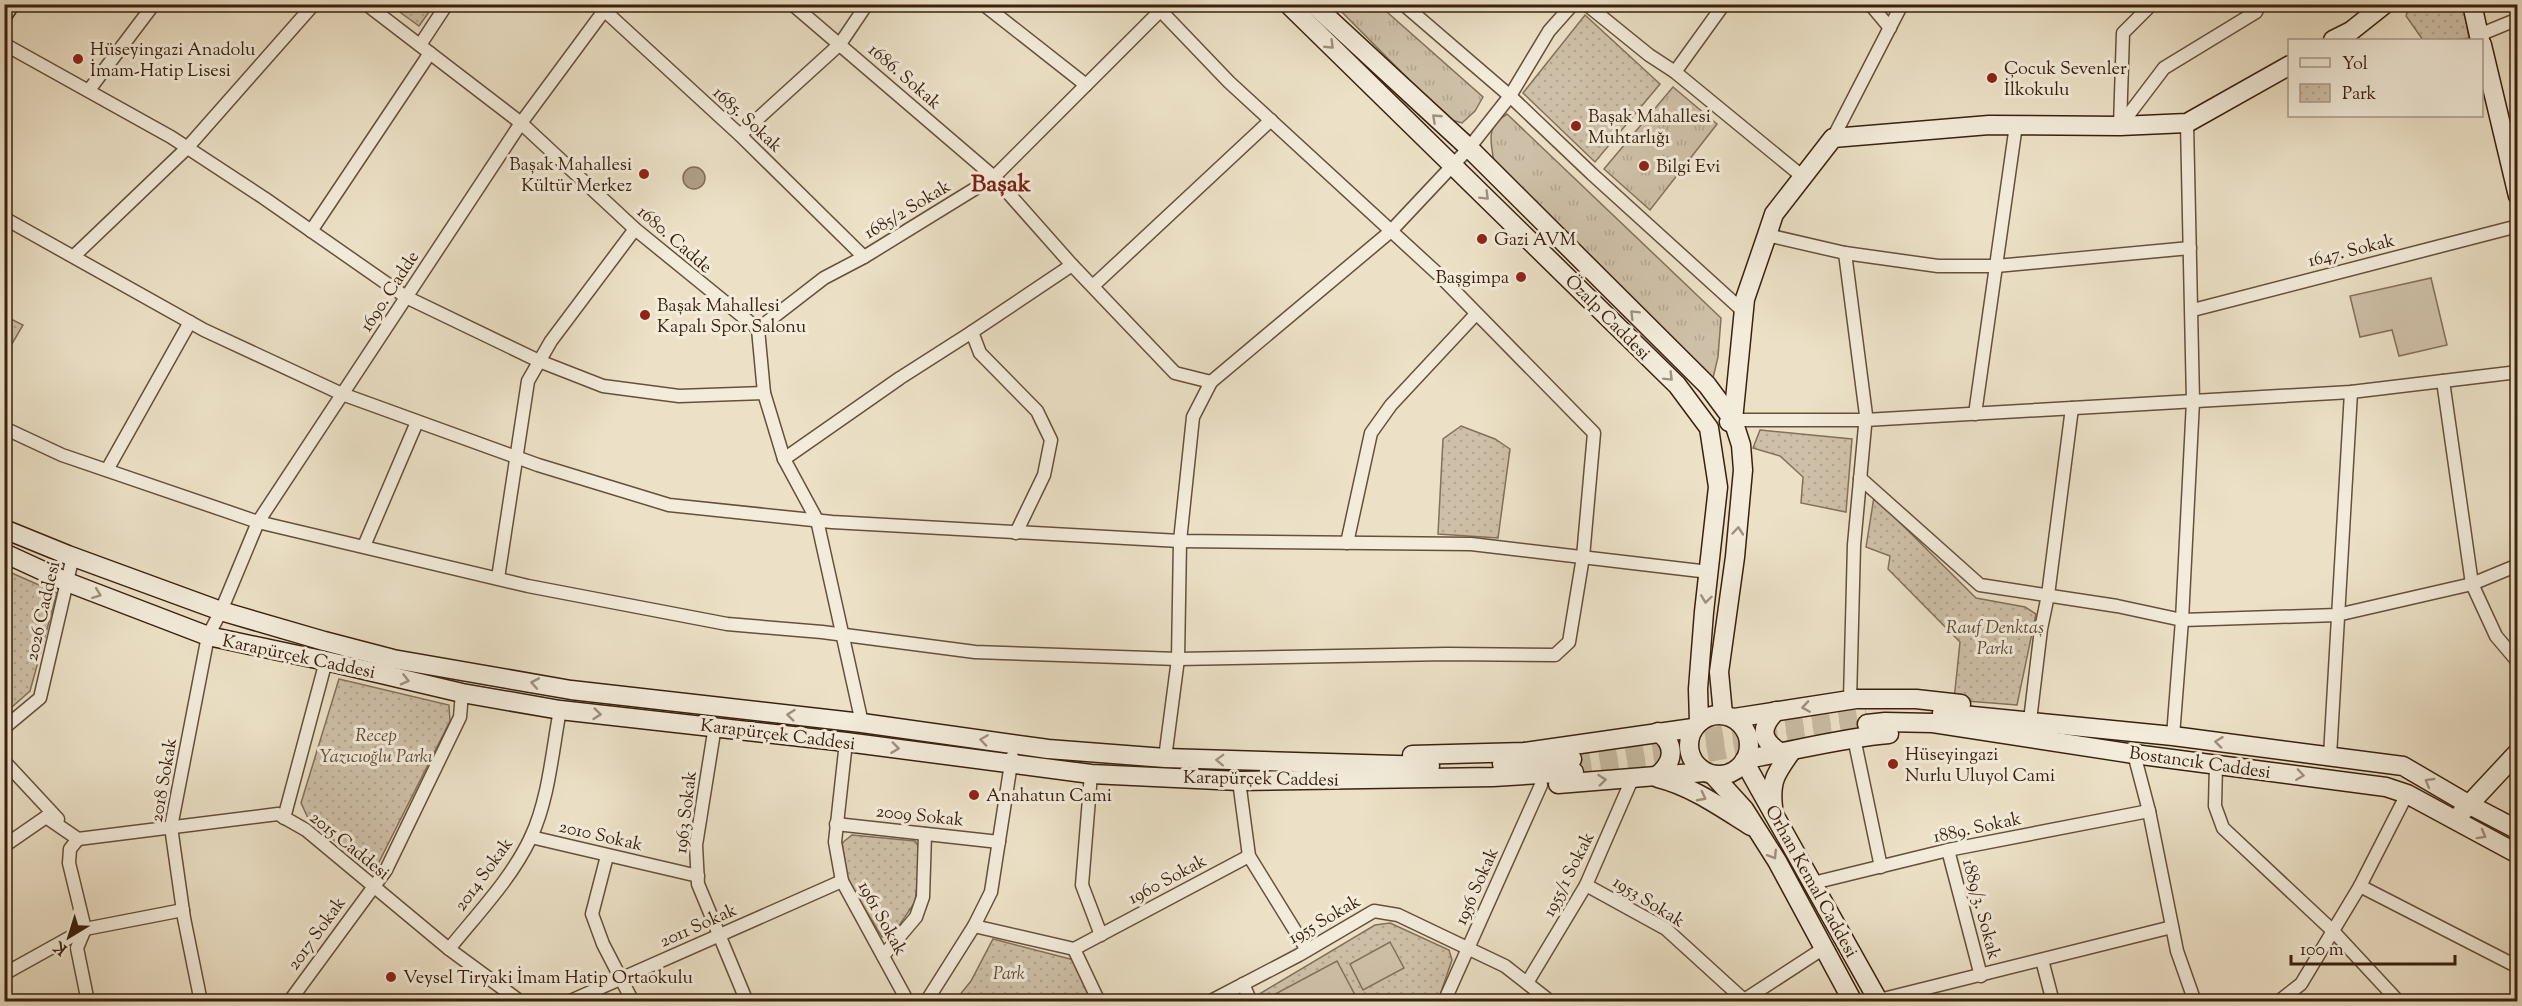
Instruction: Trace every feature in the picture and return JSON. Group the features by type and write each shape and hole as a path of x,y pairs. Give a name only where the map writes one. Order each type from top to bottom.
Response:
{"main road":[{"path":"4,13 10,4"},
{"name":"Özalp Caddesi","path":"1288,4 1677,385 1709,428 1718,487 1696,725"},
{"name":"Özalp Caddesi","path":"1313,4 1469,148 1707,385 1733,420 1741,445 1743,470 1736,557 1719,672 1728,716"},
{"path":"2335,39 2351,31 2385,4"},
{"path":"2472,4 2480,39"},
{"path":"2483,50 2513,154 2517,196"},
{"path":"1709,428 1733,420 1745,299 1774,214 1833,138 2016,124 2120,126 2187,123 2288,66"},
{"name":"Karapürçek Caddesi","path":"4,529 221,611 393,659 571,690 862,723 1012,744 1165,758 1346,764 1573,765 1493,777 1239,781 1091,774 1012,762 716,726 560,710 462,693 208,636 67,582 4,553"},
{"path":"1346,764 1384,755 1524,752 1614,740 1696,725 1712,715 1728,716 1776,711 1850,700 1916,699 2066,717 2134,732"},
{"path":"1776,711 1766,721 1764,733 1766,739 1786,752"},
{"name":"Bostancık Caddesi","path":"2517,830 2403,766 2173,736 1927,711 1867,717 1885,722 1933,723 2134,754 2386,787 2407,794 2517,854"},
{"path":"1728,716 1746,730 1749,740 1745,760"},
{"path":"1696,725 1688,742 1689,751 1692,759 1709,773"},
{"path":"1646,776 1666,769 1671,756 1668,740 1658,732"},
{"path":"1292,780 1359,788 1490,789 1646,776 1732,772 1745,760 1854,738 1920,733 2007,744 2096,748"},
{"path":"1774,812 1771,792 1773,778 1786,752"},
{"path":"2456,820 2517,752"},
{"name":"Orhan Kemal Caddesi","path":"1745,760 1879,1001"},
{"name":"Orhan Kemal Caddesi","path":"1709,773 1744,809 1777,861 1853,1002"},
{"path":"1646,776 1671,781 1708,800 1757,830"}],"street":[{"path":"89,90 154,4"},
{"path":"74,256 188,148 314,4"},
{"name":"1680. Cadde","path":"366,4 521,123 635,229 758,329"},
{"path":"311,231 425,49 447,4"},
{"name":"1686. Sokak","path":"792,4 994,177 1072,265 1094,285 1175,373 1211,382"},
{"path":"740,135 840,44 867,4"},
{"path":"983,4 1086,85"},
{"path":"1403,4 1510,96 1592,174 1743,310"},
{"path":"1165,758 1178,659 1180,541 1193,417 1211,382 1391,231 1469,148 1510,96 1549,31 1573,4"},
{"path":"1586,4 1649,55 1675,72 1803,177"},
{"path":"1675,72 1724,4"},
{"path":"1870,4 1890,28"},
{"path":"1833,138 1902,4"},
{"path":"2120,126 2123,33 2152,4"},
{"path":"2120,126 2164,68 2258,8 2272,4"},
{"name":"1690. Cadde","path":"221,611 258,522 521,123 607,8"},
{"name":"1685. Sokak","path":"607,8 864,257"},
{"path":"4,428 62,455 258,522 498,578 727,624 843,635 975,652 1178,659 1447,654 1555,655 1569,642 1583,557 1594,433 1391,231 1229,82 1163,8"},
{"name":"1685/2 Sokak","path":"758,329 824,278 864,257 994,177 1163,8"},
{"path":"2482,39 2517,19"},
{"path":"4,44 188,148 406,297 539,361 603,386 679,396 764,393"},
{"path":"1094,285 1271,120"},
{"path":"2173,736 2182,620 2193,401 2193,310 2187,123"},
{"path":"1975,414 2016,124"},
{"path":"4,218 190,322 342,394 516,458 669,505 817,520 1180,541 1471,544 1709,572"},
{"name":"1647. Sokak","path":"2193,310 2517,226"},
{"path":"498,578 528,381 551,341 635,229"},
{"path":"1767,236 1845,253 1938,266 1996,266 2190,248"},
{"path":"1845,253 1865,420 1854,552 1850,700"},
{"path":"784,459 900,378 1072,265"},
{"path":"1347,543 1371,434 1391,405 1476,314"},
{"path":"107,470 190,322"},
{"path":"758,329 764,393 784,459 817,520 862,723"},
{"path":"972,332 980,353 1037,411 1052,440 1044,475 1016,533"},
{"path":"1733,420 1865,420 2351,392 2517,372"},
{"path":"2443,381 2472,584 2496,636 2517,662"},
{"path":"2330,756 2351,392"},
{"path":"2031,712 2072,408"},
{"path":"364,546 417,422"},
{"path":"1860,478 1980,585 2117,606 2182,620 2337,615 2472,584 2517,564"},
{"name":"2026 Caddesi","path":"4,728 40,698 73,556"},
{"name":"2018 Sokak","path":"201,1002 183,910 171,827 208,636 221,611"},
{"name":"2015 Caddesi","path":"326,661 284,818 306,830 449,949 521,1002"},
{"name":"2017 Sokak","path":"289,1002 386,870 460,717 462,693"},
{"name":"2014 Sokak","path":"449,949 507,877 531,837 543,802 560,710"},
{"name":"1963 Sokak","path":"716,726 696,845 698,884 747,1002"},
{"path":"1854,738 1881,867"},
{"name":"1961 Sokak","path":"846,742 834,842 842,881 908,1002"},
{"path":"926,1002 974,926 991,892 1012,762 1012,744"},
{"path":"2134,754 2149,811 2177,951 2195,1002"},
{"path":"4,761 78,839"},
{"path":"2216,764 2215,806 2223,828 2333,932 2399,1002"},
{"path":"1091,774 1082,885 1101,935"},
{"name":"1955/1 Sokak","path":"1527,983 1586,885 1646,776"},
{"path":"1239,781 1249,856 1307,950"},
{"name":"1956 Sokak","path":"1444,1002 1541,785"},
{"path":"2278,1002 2301,984 2360,886 2407,794"},
{"name":"1889. Sokak","path":"1813,884 1948,850 2149,811"},
{"path":"4,846 46,817 78,839 278,814 284,818"},
{"name":"2009 Sokak","path":"836,824 999,842"},
{"path":"883,956 916,916 923,897 925,834"},
{"name":"2010 Sokak","path":"531,837 698,876"},
{"path":"78,839 70,849 69,863 85,929 77,948 87,1002"},
{"name":"1889/3. Sokak","path":"1948,850 1981,976"},
{"path":"607,855 592,914 603,944 633,1002"},
{"name":"1960 Sokak","path":"1074,949 1249,856"},
{"name":"2011 Sokak","path":"568,1002 842,881"},
{"name":"1953 Sokak","path":"1586,885 1666,929 1743,1001"},
{"path":"2360,886 2517,967"},
{"path":"4,974 85,929 183,910"},
{"name":"1955 Sokak","path":"1209,1002 1374,911 1398,915 1505,966 1551,1002"},
{"path":"974,926 1074,949 1099,1002"},
{"path":"1879,1001 2172,927"},
{"path":"1743,1001 1824,948"},
{"path":"2042,960 2053,1002"},
{"path":"1243,984 1251,1002"},
{"path":"4,996 8,1002"},
{"path":"2512,1002 2517,996"}],"green space":[{"path":"390,5 434,5 419,26"},
{"path":"1335,5 1379,5 1483,97 1475,111 1462,123 1448,119"},
{"path":"2410,5 2463,5 2469,38 2422,39 2406,16"},
{"path":"1585,15 1660,84 1595,162 1523,93"},
{"path":"1673,87 1717,124 1650,210 1604,169"},
{"path":"1507,114 1721,318 1718,357 1713,378 1494,163 1492,130 1495,124"},
{"path":"2431,278 2447,345 2399,356 2392,330 2360,337 2350,296"},
{"path":"5,316 23,325 5,356"},
{"path":"1461,426 1495,439 1510,449 1498,538 1438,534 1443,439"},
{"path":"1760,430 1852,439 1846,512 1801,503 1803,477 1780,456 1753,448"},
{"name":"Rauf Denktaş Parkı","path":"1874,497 1976,598 2025,607 2036,614 2017,705 1954,700 1960,642 1888,569 1890,556 1866,547"},
{"path":"5,570 57,593 30,691 5,713"},
{"name":"Recep Yazıcıoğlu Parkı","path":"339,679 449,705 450,721 375,870 366,867 308,818 301,803"},
{"path":"852,835 915,841 921,850 915,902 892,936 882,937 848,881 842,843"},
{"path":"1390,923 1449,950 1452,960 1438,1001 1259,1002 1256,996 1375,925"},
{"name":"Park","path":"993,939 1074,960 1091,996 1080,1002 954,1002 971,981"},
{"path":"1390,942 1404,968 1363,990 1350,964"},
{"path":"1337,961 1355,995 1344,1001 1264,1000"}],"shaded area":[{"path":"694,167 702,170 705,178 702,186 694,189 686,186 683,178 686,170"}],"tunnel":[{"path":"1572,759 1866,711"},
{"path":"1574,772 1654,763 1867,724"}],"place":[{"name":"Hüseyingazi Anadolu İmam-Hatip Lisesi","path":"78,59"},
{"name":"Çocuk Sevenler İlkokulu","path":"1992,78"},
{"name":"Başak Mahallesi Muhtarlığı","path":"1576,126"},
{"name":"Bilgi Evi","path":"1644,166"},
{"name":"Başak Mahallesi Kültür Merkez","path":"644,174"},
{"name":"Gazi AVM","path":"1482,239"},
{"name":"Başgimpa","path":"1521,277"},
{"name":"Başak Mahallesi Kapalı Spor Salonu","path":"645,315"},
{"name":"Hüseyingazi Nurlu Uluyol Cami","path":"1893,764"},
{"name":"Anahatun Cami","path":"974,795"},
{"name":"Veysel Tiryaki İmam Hatip Ortaokulu","path":"391,977"}],"district":[{"name":"Başak","path":"1001,183"}]}
